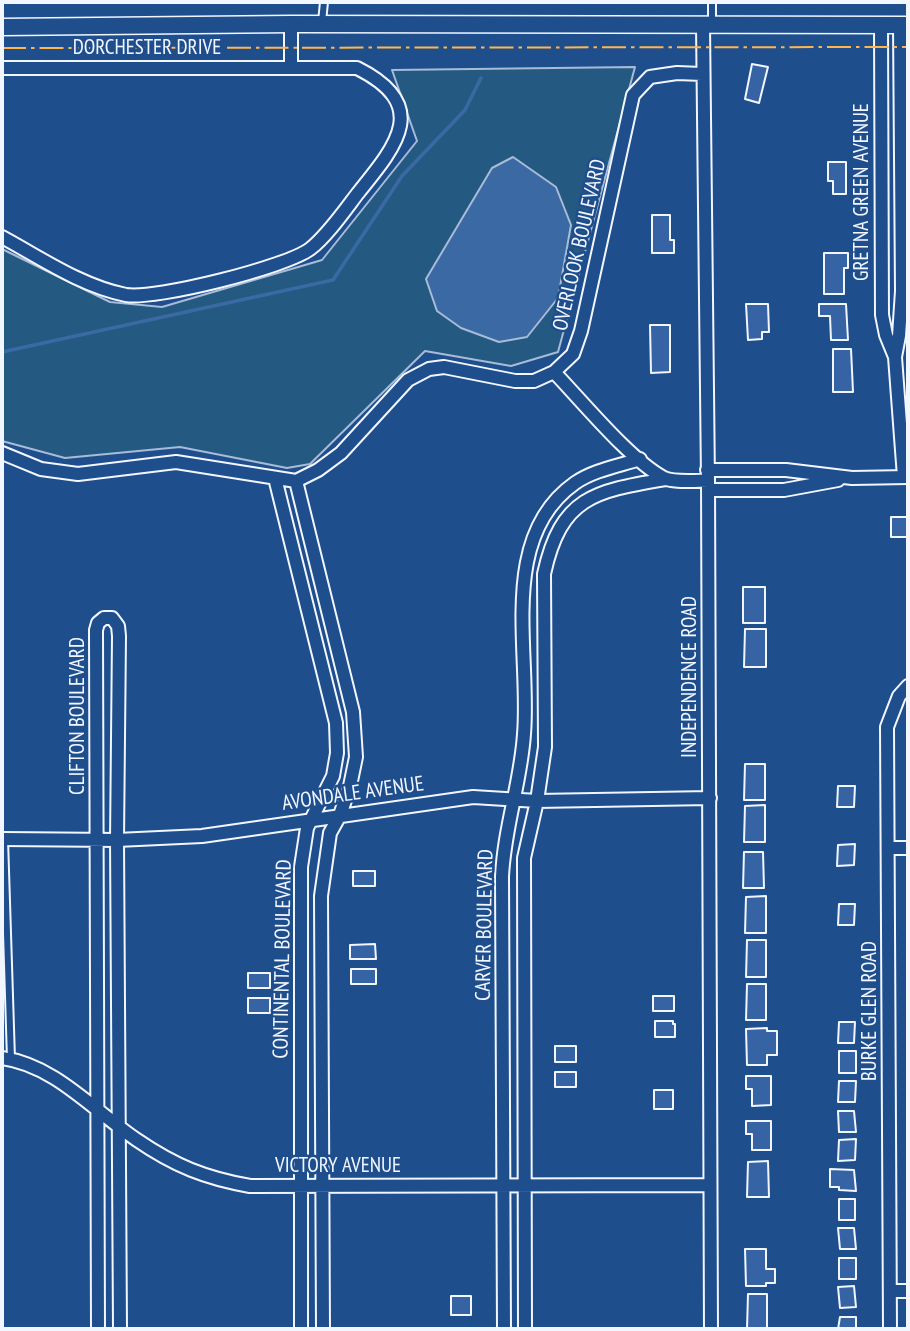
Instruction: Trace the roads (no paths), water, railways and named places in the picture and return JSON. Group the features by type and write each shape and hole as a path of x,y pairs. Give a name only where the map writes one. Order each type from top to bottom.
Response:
{"main road":[{"path":"2,27 904,24"}],"street":[{"path":"291,24 292,67"},
{"name":"INDEPENDENCE ROAD","path":"708,24 702,74 710,798 711,1329"},
{"name":"GRETNA GREEN AVENUE","path":"881,24 882,307 886,335 895,357"},
{"name":"GRETNA GREEN AVENUE","path":"904,24 904,287 895,357 906,477"},
{"name":"DORCHESTER DRIVE","path":"2,68 357,68 377,78 391,91 399,107 401,125 388,154 339,217 310,249 278,265 164,293 128,295 85,282 2,237"},
{"name":"OVERLOOK BOULEVARD","path":"554,372 573,354 581,331 633,95 650,77 677,73 702,74"},
{"path":"882,279 904,287"},
{"path":"882,307 901,307"},
{"path":"2,453 41,469 78,474 176,462 296,481 318,470 341,453 408,380 429,369 444,367 515,381 534,381 554,372 640,459 666,479"},
{"name":"CARVER BOULEVARD","path":"504,1329 502,877 503,854 525,731 524,571 533,535 545,514 575,483 593,473 640,459"},
{"path":"707,480 786,470 852,478 906,477"},
{"name":"CONTINENTAL BOULEVARD","path":"275,478 336,723 337,754 333,776 311,819 304,843 300,898 301,1329"},
{"path":"707,480 784,489 852,478"},
{"name":"CARVER BOULEVARD","path":"525,1329 524,858 537,801 545,747 544,574 550,547 564,521 586,500 618,487 666,479 707,480"},
{"name":"CONTINENTAL BOULEVARD","path":"296,481 353,712 356,757 350,786 340,815 330,833 321,896 323,1329"},
{"name":"CLIFTON BOULEVARD","path":"99,1329 96,630 98,623 104,618 112,618 118,626 119,636 117,840 120,1329"},
{"name":"BURKE GLEN ROAD","path":"890,1329 887,727 904,691"},
{"name":"AVONDALE AVENUE","path":"3,839 117,840 202,836 472,797 537,801 710,798"},
{"path":"888,848 908,848"},
{"name":"VICTORY AVENUE","path":"6,1058 43,1071 136,1139 184,1168 215,1180 250,1186 710,1185"},
{"path":"890,1291 908,1291"}],"lane":[{"path":"321,24 324,2"},
{"path":"708,24 712,2"},
{"path":"3,839 6,1058"}],"waterway":[{"path":"2,352 333,280 402,176 465,110 481,78"}]}
